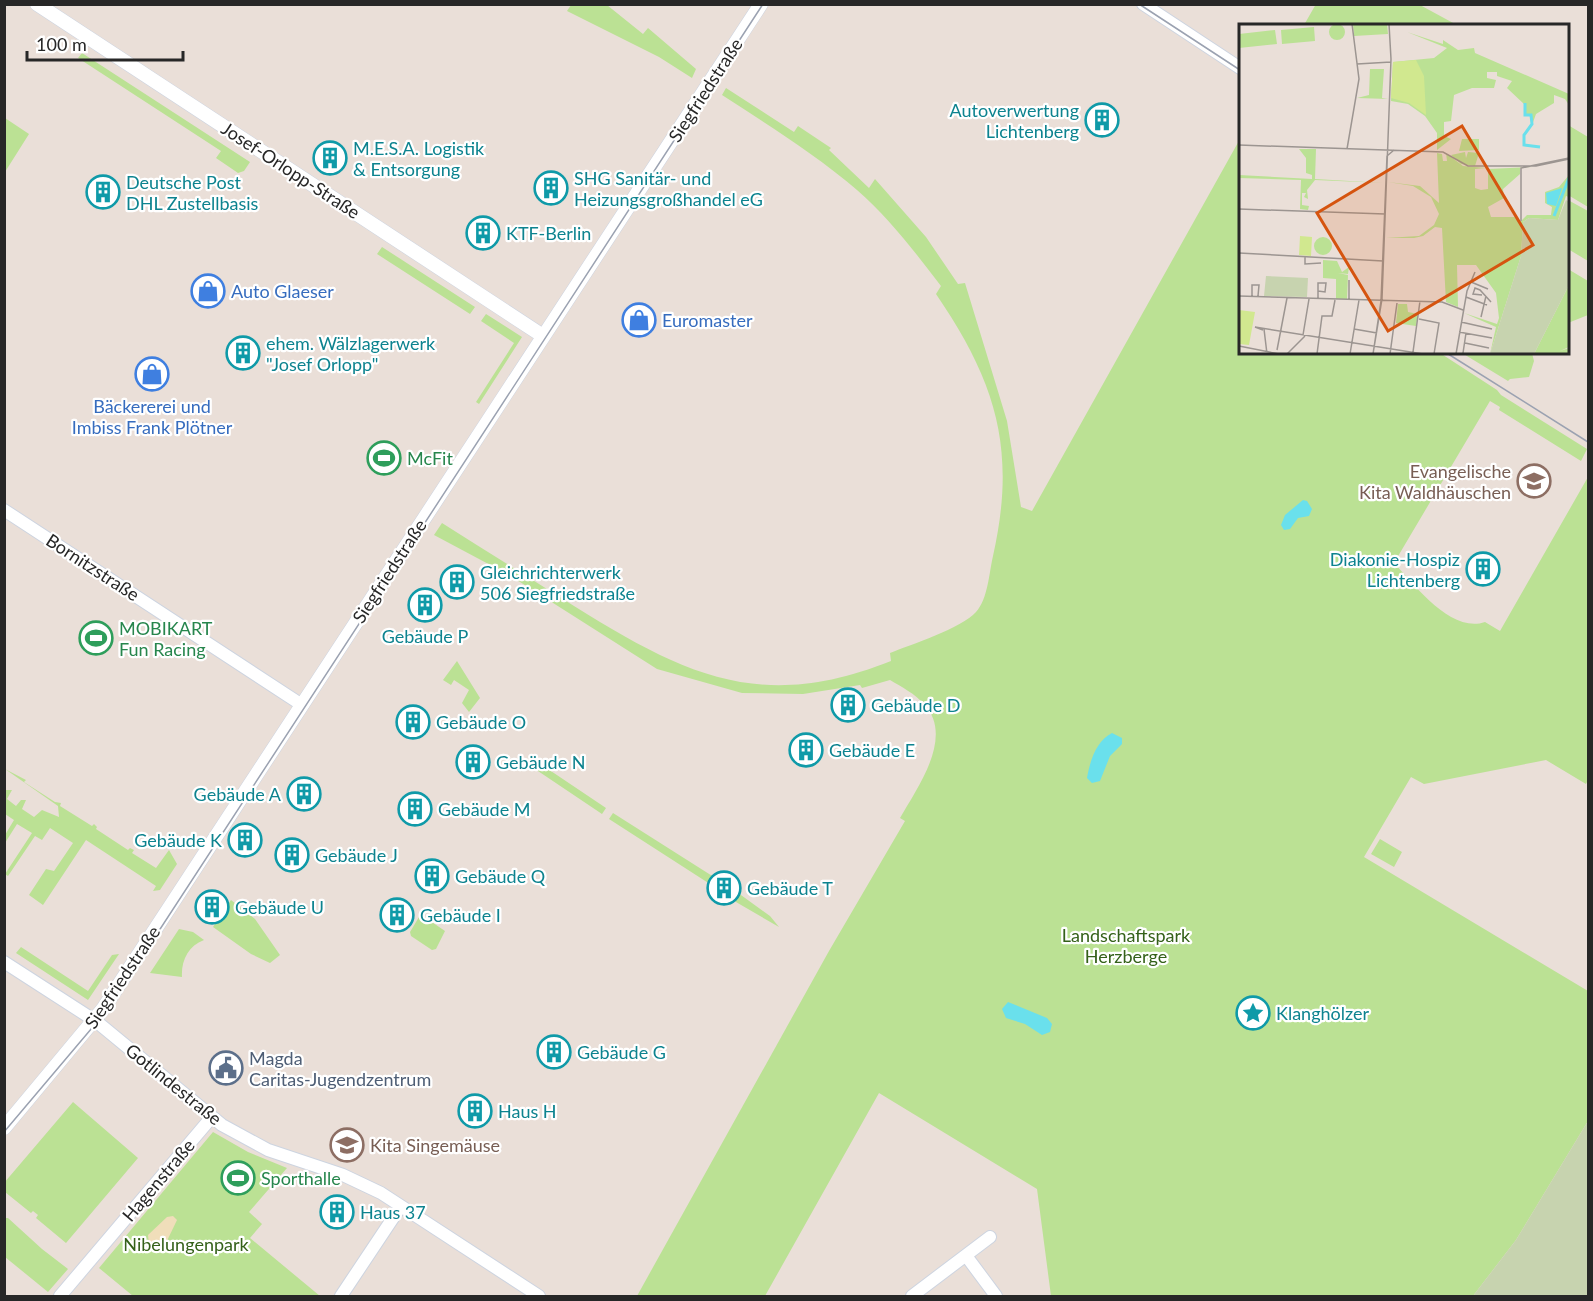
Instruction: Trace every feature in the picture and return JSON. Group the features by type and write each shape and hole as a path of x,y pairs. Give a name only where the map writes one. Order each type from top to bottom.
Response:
{"street":[{"name":"Josef-Orlopp-Straße","path":"37,4 543,336"},
{"name":"Siegfriedstraße","path":"4,1128 95,1020 761,4"},
{"path":"1143,4 1239,67"},
{"name":"Bornitzstraße","path":"4,510 302,705"},
{"name":"Gotlindestraße","path":"4,962 95,1020 211,1118 268,1150 358,1180 539,1296"},
{"name":"Hagenstraße","path":"60,1296 211,1118"},
{"path":"341,1296 401,1206"},
{"path":"912,1296 967,1257 990,1237"},
{"path":"967,1257 996,1296"}],"green space":[{"path":"1316,4 1420,5 1455,24 1305,24"},
{"path":"571,5 607,5 643,34 648,28 696,69 692,78 659,57 567,11"},
{"path":"82,53 250,162 244,171 238,173 216,158 221,151 78,58"},
{"name":"Landschaftspark Herzberge","path":"726,88 794,132 798,126 831,148 829,150 869,188 875,179 926,237 958,284 965,283 1007,421 1021,507 1032,511 1239,141 1239,354 1442,354 1497,390 1501,395 1587,449 1581,461 1499,410 1500,407 1490,401 1394,563 1434,605 1447,614 1459,621 1472,624 1485,622 1500,631 1588,477 1588,780 1586,784 1546,760 1424,784 1411,777 1364,857 1588,991 1588,1121 1516,1240 1473,1296 1051,1296 1037,1189 879,1093 765,1296 637,1296 829,951 905,821 900,818 923,777 935,747 936,732 933,717 920,700 890,680 862,688 860,685 803,694 742,693 657,669 509,575 434,535 442,523 614,630 652,651 689,667 725,679 763,685 802,684 845,676 891,661 890,653 948,630 976,612 987,586 1000,518 1003,482 996,418 987,387 957,326 936,294 941,286 880,212 857,190 808,152 722,95"},
{"path":"5,118 29,134 5,172"},
{"path":"1569,126 1588,137 1588,207 1569,196"},
{"path":"1569,201 1588,211 1588,261 1569,250"},
{"path":"382,247 475,307 470,314 377,254"},
{"path":"1569,270 1588,281 1588,315 1569,323"},
{"path":"486,314 522,337 479,404 476,402 514,343 481,321"},
{"path":"1464,354 1532,354 1534,361 1529,377 1508,381"},
{"path":"457,661 480,698 469,712 462,703 469,690 454,680 451,685 443,680"},
{"path":"539,763 606,808 602,814 535,769"},
{"path":"5,769 26,780 24,782 55,802 61,803 60,806 92,826 94,824 96,829 128,850 130,848 134,850 132,853 156,868 169,850 177,864 160,890 153,891 156,886 86,840 43,905 29,895 46,869 54,871 73,843 50,828 42,840 35,836 8,876 5,874 32,833 17,824 5,843 5,835 14,820 5,814 6,790 12,790 7,799 16,806 21,800 26,800 22,809 34,817 42,810 59,817 58,806"},
{"path":"613,813 717,879 713,886 609,819"},
{"path":"1380,839 1402,852 1394,867 1371,854"},
{"path":"734,890 770,916 779,927 729,898"},
{"path":"231,900 255,919 280,955 270,963 251,954 213,927"},
{"path":"423,916 445,931 436,949 432,950 411,936 410,932 419,917"},
{"path":"179,929 193,932 204,940 194,946 187,955 182,977 150,973"},
{"path":"21,947 88,991 112,955 119,954 88,1000 16,953"},
{"path":"73,1102 138,1158 66,1243 36,1218 38,1215 33,1211 31,1213 5,1192 4,1183"},
{"path":"1588,1121 1588,1296 1473,1296 1516,1240"},
{"name":"Nibelungenpark","path":"213,1132 248,1152 287,1168 249,1212 262,1224 250,1238 320,1296 133,1296 99,1268"},
{"path":"4,1218 8,1218 68,1269 48,1292 5,1257"}],"sand":[{"path":"173,1216 177,1220 165,1245 149,1245 148,1235 167,1217"}],"water":[{"path":"1303,500 1307,501 1312,509 1309,516 1298,518 1290,529 1284,530 1281,525 1285,515"},
{"path":"1112,733 1122,738 1122,744 1110,756 1100,781 1092,783 1087,778 1092,758 1102,741"},
{"path":"1008,1002 1047,1018 1052,1024 1050,1032 1042,1035 1025,1024 1006,1018 1002,1009"}],"tram line":[{"path":"4,1132 97,1022 151,943 763,4"},
{"path":"1139,4 1239,69"},
{"path":"1448,354 1588,442"}],"place":[{"name":"Autoverwertung Lichtenberg","path":"1102,120"},
{"name":"M.E.S.A. Logistik & Entsorgung","path":"330,158"},
{"name":"SHG Sanitär- und Heizungsgroßhandel eG","path":"551,188"},
{"name":"Deutsche Post DHL Zustellbasis","path":"103,192"},
{"name":"KTF-Berlin","path":"483,233"},
{"name":"Auto Glaeser","path":"208,291"},
{"name":"Euromaster","path":"639,320"},
{"name":"ehem. Wälzlagerwerk \"Josef Orlopp\"","path":"243,353"},
{"name":"Bäckererei und Imbiss Frank Plötner","path":"152,374"},
{"name":"McFit","path":"384,458"},
{"name":"Evangelische Kita Waldhäuschen","path":"1534,481"},
{"name":"Diakonie-Hospiz Lichtenberg","path":"1483,569"},
{"name":"Gleichrichterwerk 506 Siegfriedstraße","path":"457,582"},
{"name":"Gebäude P","path":"425,605"},
{"name":"MOBIKART Fun Racing","path":"96,638"},
{"name":"Gebäude D","path":"848,705"},
{"name":"Gebäude O","path":"413,722"},
{"name":"Gebäude E","path":"806,750"},
{"name":"Gebäude N","path":"473,762"},
{"name":"Gebäude A","path":"304,794"},
{"name":"Gebäude M","path":"415,809"},
{"name":"Gebäude K","path":"245,840"},
{"name":"Gebäude J","path":"292,855"},
{"name":"Gebäude Q","path":"432,876"},
{"name":"Gebäude T","path":"724,888"},
{"name":"Gebäude U","path":"212,907"},
{"name":"Gebäude I","path":"397,915"},
{"name":"Klanghölzer","path":"1253,1013"},
{"name":"Gebäude G","path":"554,1052"},
{"name":"Magda Caritas-Jugendzentrum","path":"226,1068"},
{"name":"Haus H","path":"475,1111"},
{"name":"Kita Singemäuse","path":"347,1145"},
{"name":"Sporthalle","path":"238,1178"},
{"name":"Haus 37","path":"337,1212"}]}
